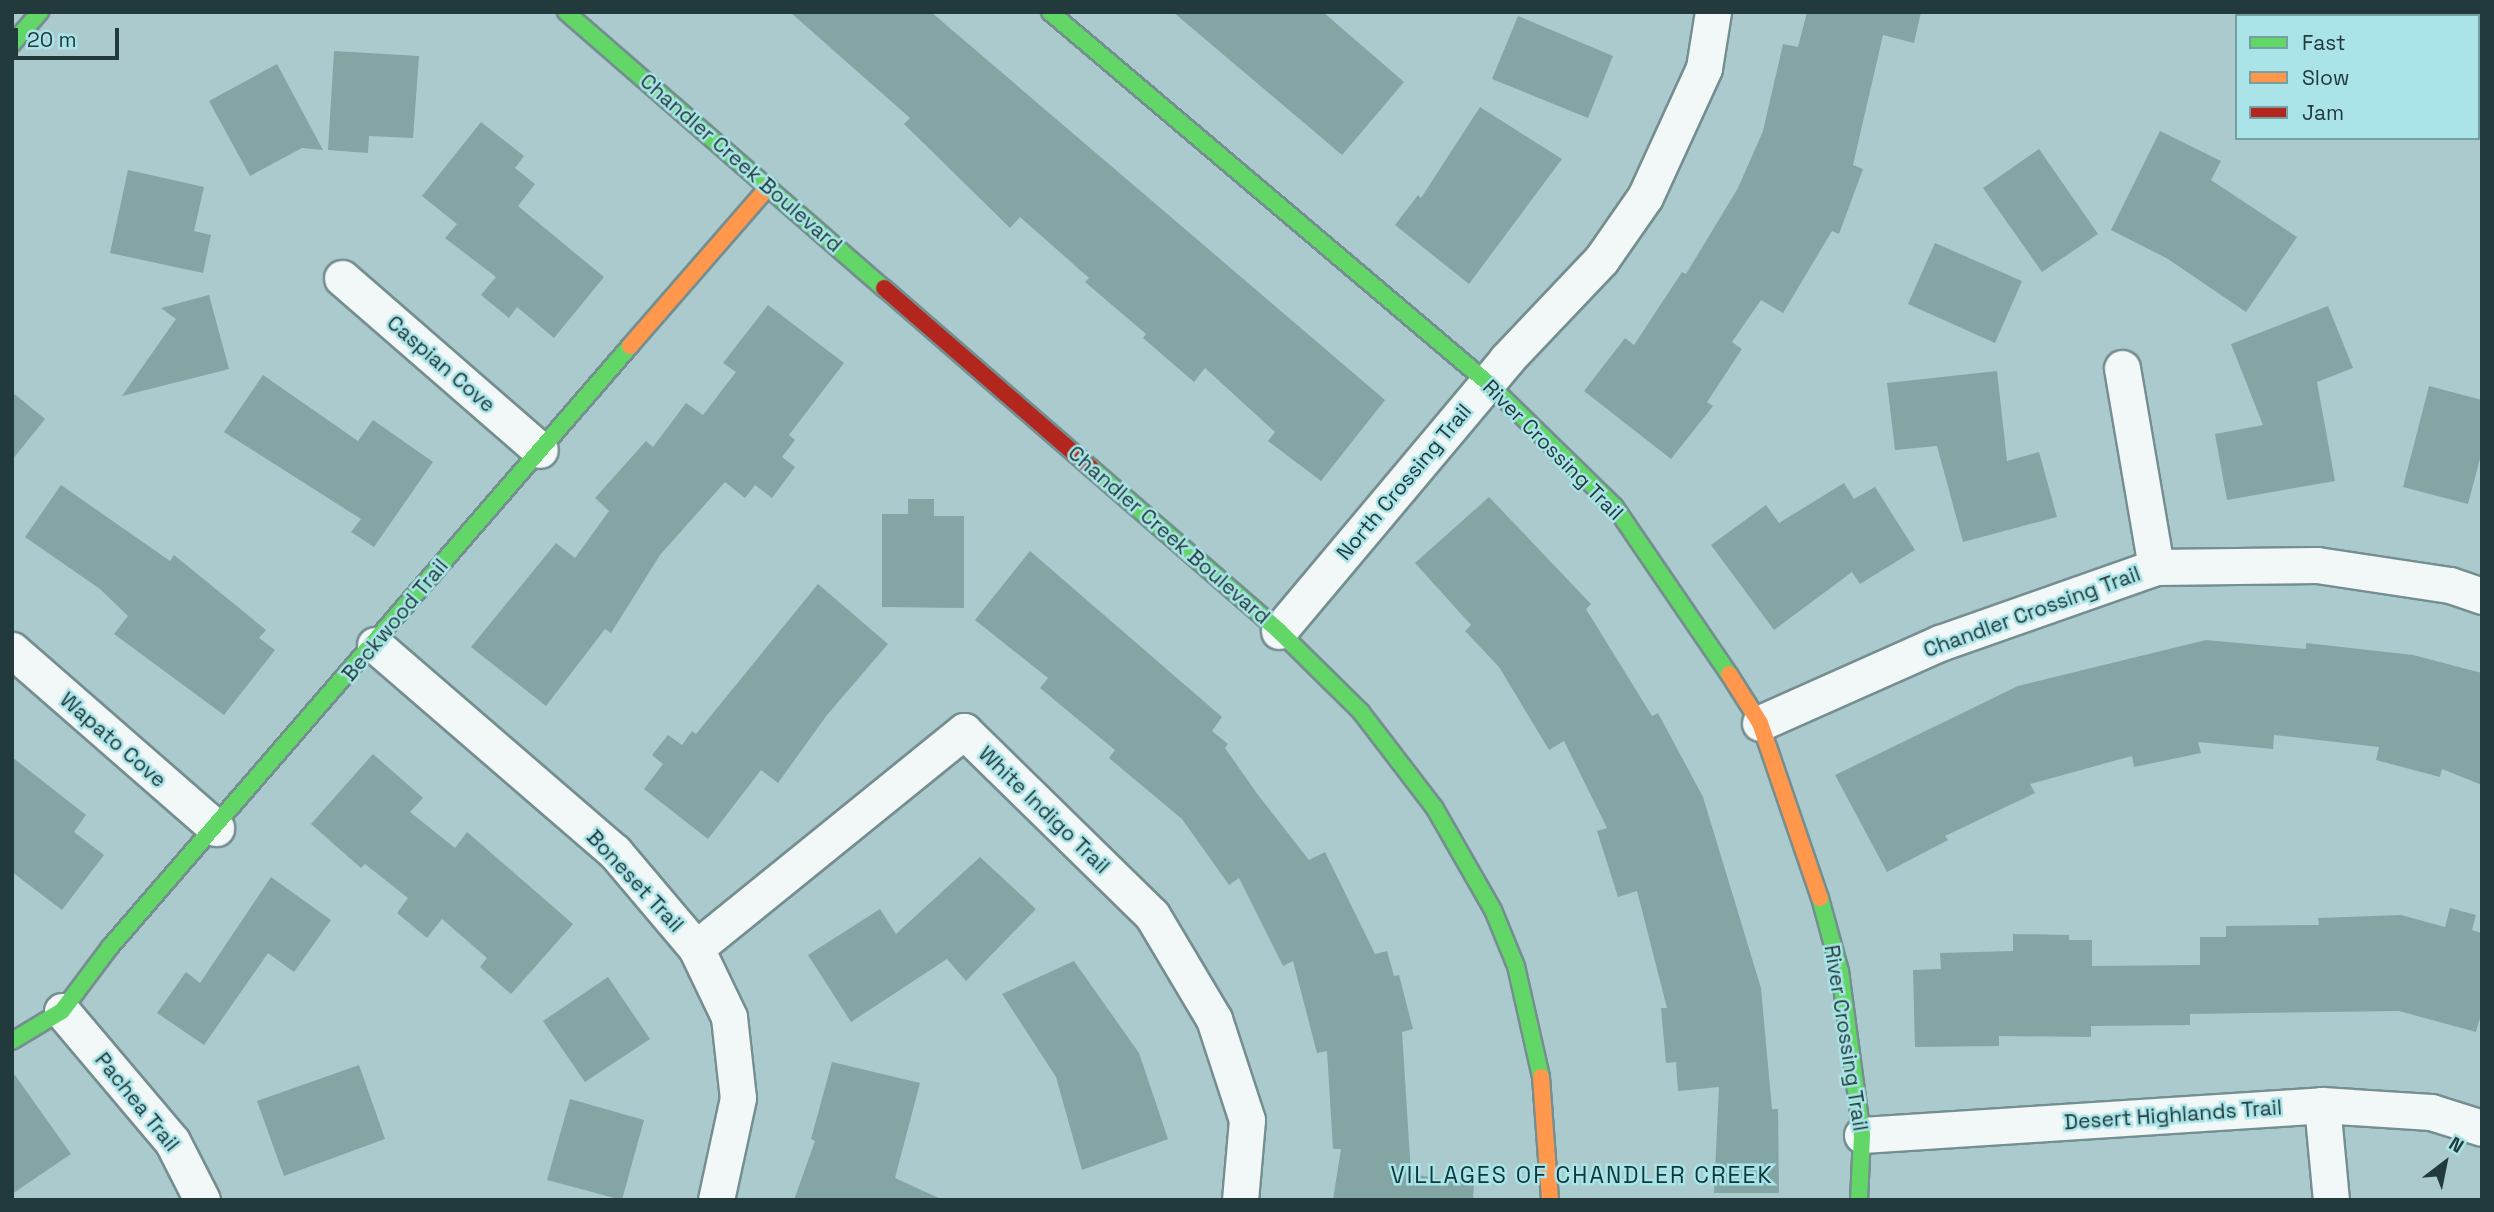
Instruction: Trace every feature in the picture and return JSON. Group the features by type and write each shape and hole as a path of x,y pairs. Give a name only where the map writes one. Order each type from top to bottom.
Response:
{"street":[{"path":"12,44 40,12"},
{"name":"Chandler Creek Boulevard","path":"566,12 1279,631 1399,758 1434,807 1493,910 1516,966 1539,1057 1550,1200"},
{"name":"River Crossing Trail","path":"1050,12 1488,383 1615,507 1679,594 1760,723 1809,858 1840,971 1862,1135 1859,1200"},
{"name":"North Crossing Trail","path":"1279,631 1488,383 1601,260 1645,197 1704,68 1713,12"},
{"name":"Beckwood Trail","path":"12,1041 62,1012 110,947 216,828 768,187"},
{"name":"Caspian Cove","path":"342,278 540,450"},
{"path":"2122,368 2156,567"},
{"name":"Chandler Crossing Trail","path":"1760,723 1940,643 2156,567 2317,565 2450,585 2482,596"},
{"name":"Boneset Trail","path":"374,645 614,851 696,948 729,1017 738,1098 716,1200"},
{"name":"Wapato Cove","path":"12,650 216,828"},
{"name":"White Indigo Trail","path":"696,948 964,731 1152,915 1214,1019 1247,1119 1240,1200"},
{"name":"Pachea Trail","path":"62,1012 172,1141 202,1200"},
{"path":"2322,1105 2331,1200"},
{"name":"Desert Highlands Trail","path":"1862,1135 2322,1105 2431,1112 2482,1128"}],"building":[{"path":"790,12 931,12 1385,400 1321,481 1268,441 1275,432 1205,368 1194,382 1143,338 1146,334 1085,282 1089,278 1020,217 1010,228 904,124 910,118"},
{"path":"1173,12 1323,12 1404,82 1342,155"},
{"path":"1807,12 1921,12 1914,43 1883,35 1853,165 1863,169 1839,234 1832,231 1783,313 1761,300 1732,342 1742,349 1707,402 1713,406 1671,459 1584,391 1625,338 1634,345 1682,272 1686,274 1738,188 1763,131 1783,44 1798,47"},
{"path":"1518,16 1613,56 1588,118 1492,79"},
{"path":"334,51 419,56 413,138 369,136 368,153 328,150"},
{"path":"277,64 323,150 302,148 250,176 209,101"},
{"path":"1480,107 1562,159 1469,284 1395,225 1418,195 1421,198"},
{"path":"481,122 524,156 515,168 535,184 518,206 604,277 554,338 517,307 509,318 481,295 496,277 445,238 457,224 422,196"},
{"path":"2160,131 2221,161 2211,180 2297,237 2246,312 2168,259 2111,230"},
{"path":"2039,149 2098,234 2042,272 1983,188"},
{"path":"128,170 204,187 194,231 211,235 203,273 110,253"},
{"path":"1935,243 2022,281 1995,343 1908,304"},
{"path":"209,295 229,369 122,396 176,319 161,308"},
{"path":"768,305 844,363 789,435 795,440 782,457 795,467 772,498 755,485 745,498 725,482 660,555 611,633 605,629 546,706 471,647 556,543 575,558 609,511 595,498 646,441 653,447 686,403 703,415 736,372 723,363"},
{"path":"2328,306 2353,368 2317,382 2335,481 2227,500 2215,434 2263,425 2231,344"},
{"path":"1997,371 2007,461 2039,452 2057,517 1963,542 1937,446 1895,450 1887,383"},
{"path":"263,375 358,441 373,420 433,462 374,547 351,532 361,519 224,432"},
{"path":"2429,386 2482,400 2482,451 2468,504 2403,487"},
{"path":"12,392 45,419 12,460"},
{"path":"1844,483 1854,499 1875,487 1915,550 1860,584 1852,572 1774,630 1711,545 1766,505 1779,523"},
{"path":"61,485 170,561 174,555 266,630 259,638 275,650 224,715 114,634 128,616 100,589 25,537"},
{"path":"1489,497 1591,604 1586,609 1652,716 1658,713 1703,797 1761,988 1772,1109 1778,1109 1779,1193 1714,1193 1719,1087 1678,1091 1676,1062 1666,1063 1661,1008 1667,1008 1637,891 1618,897 1597,831 1607,828 1564,741 1549,750 1499,667 1465,631 1471,625 1415,563"},
{"path":"908,499 934,499 934,516 964,516 964,608 882,607 882,514 908,514"},
{"path":"1030,551 1222,717 1212,731 1228,744 1225,748 1258,795 1309,860 1325,852 1375,954 1387,951 1394,976 1399,975 1413,1029 1402,1032 1411,1174 1474,1184 1473,1200 1333,1200 1341,1149 1333,1149 1327,1051 1317,1053 1293,961 1283,966 1239,878 1229,885 1182,819 1109,758 1115,750 1040,688 1048,678 975,620"},
{"path":"818,584 888,644 827,715 778,783 761,770 708,839 644,789 663,764 652,755 668,735 682,745 692,731 696,734"},
{"path":"2206,640 2306,649 2306,643 2413,655 2482,673 2482,785 2442,769 2440,777 2376,760 2379,747 2274,735 2273,749 2198,742 2201,753 2134,767 2132,756 2030,784 2035,793 1945,836 1948,840 1887,872 1835,775 2018,686"},
{"path":"373,754 423,798 410,812 455,848 467,832 573,924 511,994 480,967 487,958 442,919 427,938 397,913 408,898 365,864 361,868 311,824"},
{"path":"12,757 86,815 74,832 104,855 62,910 12,872"},
{"path":"980,857 1036,909 966,981 947,959 851,1022 808,955 880,909 896,934"},
{"path":"271,877 331,920 294,972 268,953 204,1045 157,1013 186,972 200,983"},
{"path":"2450,908 2476,915 2472,930 2482,933 2482,1011 2476,1032 2399,1011 2190,1014 2190,1025 2091,1026 2091,1037 1999,1036 1999,1046 1915,1047 1913,970 1941,969 1940,953 2013,951 2013,934 2069,935 2069,940 2092,940 2092,966 2200,965 2200,937 2226,937 2226,926 2319,925 2318,918 2401,915 2445,927"},
{"path":"1074,961 1139,1053 1168,1139 1082,1170 1056,1077 1002,994"},
{"path":"608,977 650,1039 585,1082 543,1021"},
{"path":"832,1062 920,1083 895,1178 943,1200 794,1200 815,1141 811,1139"},
{"path":"359,1065 385,1139 284,1176 257,1101"},
{"path":"12,1071 71,1154 12,1194"},
{"path":"570,1099 644,1120 622,1200 547,1180"}],"traffic: fast":[{"path":"12,44 40,12"},
{"path":"566,12 884,288"},
{"path":"1050,12 1488,383 1615,507 1729,674"},
{"path":"12,1041 62,1011 110,947 630,346"},
{"path":"1091,468 1279,631 1361,712 1434,807 1493,910 1516,966 1541,1077"},
{"path":"1820,898 1840,971 1862,1135 1859,1200"}],"traffic: slow":[{"path":"630,346 768,187"},
{"path":"1729,674 1760,723 1820,898"},
{"path":"1541,1077 1550,1200"}],"traffic: jam":[{"path":"884,288 1091,468"}],"district":[{"name":"VILLAGES OF CHANDLER CREEK","path":"1582,1175"}]}
